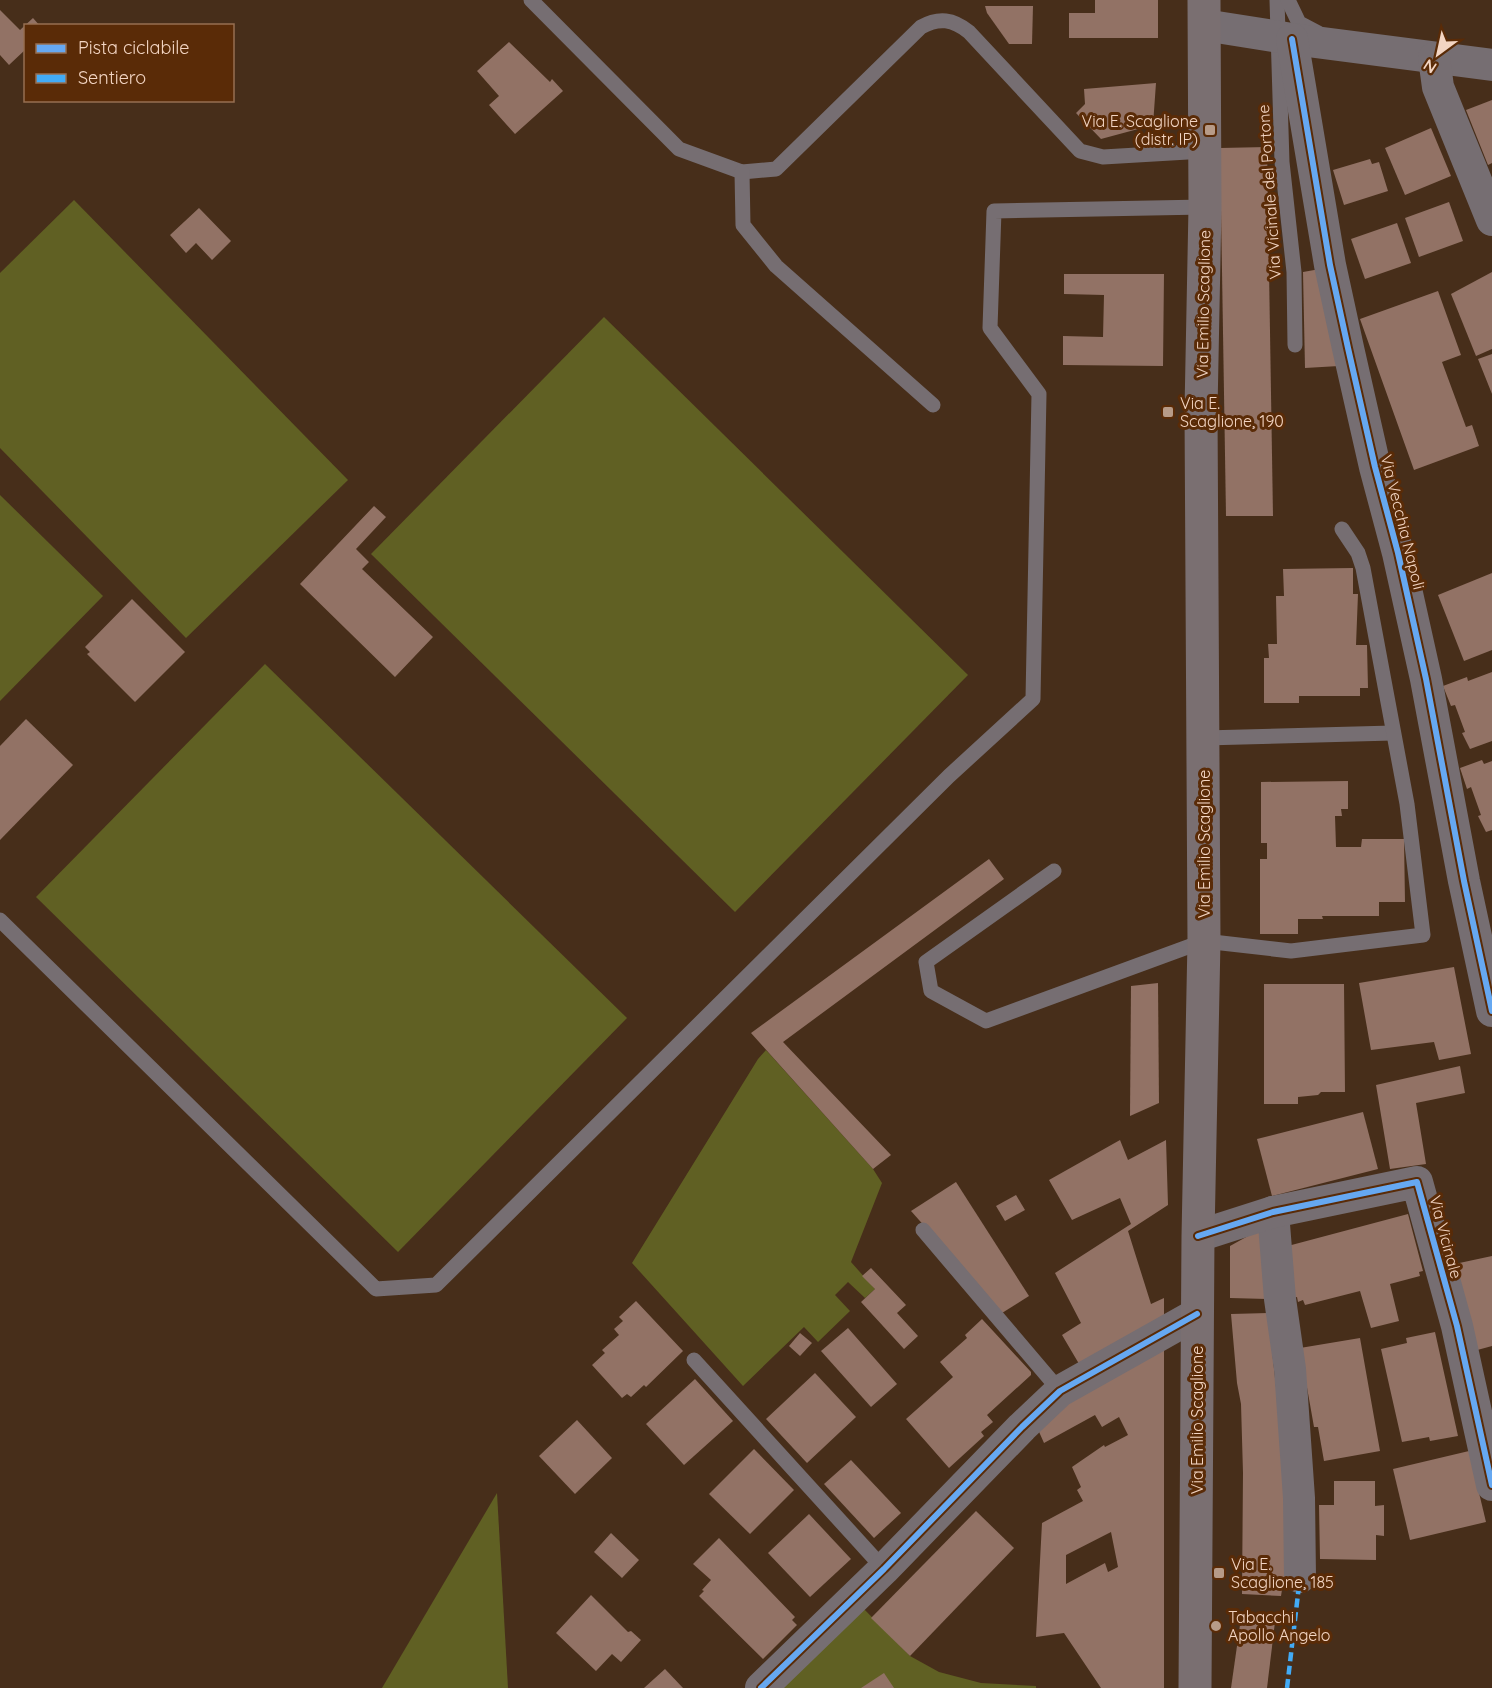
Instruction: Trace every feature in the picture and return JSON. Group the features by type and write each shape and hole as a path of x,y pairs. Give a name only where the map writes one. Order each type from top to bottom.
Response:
{"main road":[{"name":"Via Emilio Scaglione","path":"1195,1688 1197,1314 1204,941 1201,410 1205,207 1204,12"}],"street":[{"path":"1204,12 1285,38 1492,65"},
{"name":"Via Vecchia Napoli","path":"1285,38 1332,275 1426,679 1464,881 1492,1011"},
{"path":"1434,58 1438,87 1492,220"},
{"name":"Via Vicinale","path":"1198,1236 1273,1212 1417,1182 1457,1326 1492,1485"},
{"path":"1273,1212 1280,1299 1290,1369 1299,1498 1300,1577"},
{"path":"761,1688 884,1569 1060,1391 1197,1314"}],"lane":[{"path":"531,0 679,149 742,172 776,169 921,27 930,21 940,19 961,25 969,32 1080,151 1103,157 1205,151"},
{"name":"Via Vicinale del Portone","path":"1277,0 1285,38 1282,162 1294,272 1295,345"},
{"path":"1288,0 1299,23 1342,45"},
{"path":"742,172 743,225 776,266 933,405"},
{"path":"0,920 376,1289 436,1285 949,776 1034,699 1039,394 990,328 994,211 1205,207"},
{"path":"1054,871 926,962 931,991 986,1021 1204,941 1291,951 1423,935 1407,804 1363,568 1358,553 1342,529"},
{"path":"1204,738 1393,733"},
{"path":"923,1230 1060,1391"},
{"path":"694,1360 884,1569"}],"shaded area":[{"path":"74,200 348,480 186,638 0,448 0,273"},
{"path":"604,317 968,675 735,912 371,554"},
{"path":"0,495 103,596 0,701"},
{"path":"265,664 627,1018 398,1252 36,897"},
{"path":"766,1050 873,1169 882,1183 851,1262 875,1289 865,1298 848,1282 835,1295 850,1311 818,1342 804,1327 743,1386 632,1263 758,1059"},
{"path":"497,1493 508,1688 382,1688"},
{"path":"862,1607 910,1656 939,1672 981,1683 1036,1686 1036,1688 779,1688"}],"building":[{"path":"1095,0 1158,0 1158,38 1069,38 1069,13 1095,13"},
{"path":"985,6 1033,6 1032,44 1009,44 987,13"},
{"path":"0,10 20,30 24,26 24,51 9,65 0,55"},
{"path":"33,18 38,24 26,24"},
{"path":"509,42 550,82 552,79 563,91 515,134 489,105 499,96 477,71"},
{"path":"1156,83 1153,125 1101,139 1076,113 1085,104 1084,89"},
{"path":"1492,100 1492,163 1488,165 1466,110"},
{"path":"1431,128 1451,176 1405,195 1385,148"},
{"path":"1267,147 1273,516 1226,516 1220,148"},
{"path":"1370,159 1372,164 1379,162 1388,191 1344,205 1333,170"},
{"path":"1449,202 1463,241 1419,257 1405,218"},
{"path":"199,208 231,241 212,260 196,243 186,253 170,235"},
{"path":"1397,223 1411,263 1365,279 1351,239"},
{"path":"1320,269 1339,366 1305,368 1303,272"},
{"path":"1492,272 1492,349 1476,356 1451,294"},
{"path":"1064,274 1164,274 1163,366 1063,365 1063,336 1103,337 1104,295 1064,294"},
{"path":"1438,291 1461,355 1442,362 1466,427 1472,425 1479,446 1414,470 1360,319"},
{"path":"1492,354 1492,394 1478,359"},
{"path":"374,506 386,517 356,549 369,562 362,569 433,637 395,677 300,584"},
{"path":"1353,568 1353,594 1358,594 1356,645 1367,645 1368,688 1360,688 1360,696 1299,696 1299,703 1264,703 1264,658 1269,658 1268,644 1277,644 1276,596 1284,596 1283,569"},
{"path":"1492,573 1492,650 1464,661 1438,595"},
{"path":"132,599 185,652 135,702 87,654 90,652 85,647"},
{"path":"1492,672 1492,741 1470,749 1462,733 1465,732 1455,705 1451,706 1443,686 1467,677 1468,681"},
{"path":"26,719 73,765 0,840 0,746"},
{"path":"1482,760 1484,764 1492,761 1492,830 1486,832 1478,816 1481,815 1471,787 1467,789 1460,768"},
{"path":"1348,781 1348,809 1341,809 1342,816 1335,816 1336,847 1361,847 1362,839 1404,839 1405,902 1379,902 1379,916 1322,916 1323,919 1298,919 1298,934 1260,934 1260,859 1267,859 1267,843 1261,843 1261,782"},
{"path":"989,859 1004,879 783,1042 891,1155 873,1169 751,1033"},
{"path":"1454,967 1471,1054 1439,1060 1434,1042 1371,1050 1359,983"},
{"path":"1158,983 1159,1103 1130,1116 1131,986"},
{"path":"1264,984 1344,984 1345,1092 1321,1092 1318,1095 1298,1097 1298,1104 1264,1104"},
{"path":"1460,1066 1465,1093 1416,1103 1426,1164 1390,1169 1376,1085"},
{"path":"1363,1112 1378,1169 1272,1196 1257,1139"},
{"path":"1120,1140 1128,1160 1166,1140 1168,1205 1128,1231 1151,1304 1164,1298 1164,1329 1085,1374 1062,1335 1081,1323 1055,1273 1131,1224 1120,1198 1072,1220 1049,1180"},
{"path":"956,1182 1029,1296 1002,1313 911,1211"},
{"path":"1016,1195 1025,1210 1005,1221 996,1206"},
{"path":"1408,1214 1423,1271 1419,1272 1420,1276 1390,1284 1399,1321 1371,1328 1360,1291 1305,1305 1303,1300 1298,1302 1297,1297 1293,1298 1284,1247"},
{"path":"1266,1226 1267,1299 1230,1298 1230,1246"},
{"path":"1492,1256 1492,1346 1470,1352 1450,1265"},
{"path":"871,1268 906,1305 897,1313 918,1336 904,1349 861,1302 875,1289 862,1276"},
{"path":"636,1301 683,1351 646,1387 644,1385 631,1397 627,1394 622,1398 592,1365 605,1353 602,1350 619,1335 614,1329 623,1321 619,1317"},
{"path":"1268,1313 1285,1471 1286,1565 1281,1596 1242,1594 1241,1404 1231,1314"},
{"path":"982,1319 1031,1372 1031,1375 987,1415 993,1422 981,1432 984,1436 949,1468 906,1419 953,1377 940,1362 967,1338 965,1335"},
{"path":"848,1328 897,1384 871,1407 821,1351"},
{"path":"1435,1332 1458,1436 1430,1441 1429,1437 1402,1442 1381,1349 1407,1343 1406,1338"},
{"path":"800,1333 812,1343 800,1356 789,1346"},
{"path":"1360,1338 1380,1451 1324,1461 1318,1427 1314,1427 1300,1348"},
{"path":"1164,1340 1164,1688 1101,1688 1064,1633 1036,1637 1042,1523 1083,1501 1077,1490 1081,1487 1072,1467 1104,1445 1105,1447 1128,1435 1119,1417 1102,1427 1095,1415 1044,1443 1036,1425 1055,1406","holes":["1111,1532 1118,1567 1108,1572 1105,1563 1066,1584 1066,1555"]},
{"path":"815,1373 856,1417 807,1463 766,1419"},
{"path":"695,1379 733,1421 684,1465 646,1424"},
{"path":"577,1420 612,1458 575,1494 539,1456"},
{"path":"754,1449 794,1490 750,1534 709,1494"},
{"path":"1469,1451 1486,1522 1410,1540 1393,1469"},
{"path":"851,1460 901,1513 874,1538 824,1484"},
{"path":"1334,1481 1375,1481 1375,1506 1384,1505 1384,1536 1376,1535 1376,1560 1320,1559 1319,1505 1334,1505"},
{"path":"976,1511 1014,1548 910,1656 871,1618"},
{"path":"809,1514 851,1559 810,1597 768,1553"},
{"path":"611,1533 639,1560 622,1578 594,1552"},
{"path":"719,1538 795,1617 792,1620 797,1625 763,1659 699,1596 711,1580 693,1564"},
{"path":"591,1595 628,1632 631,1631 641,1640 621,1662 612,1654 596,1671 556,1633"},
{"path":"1241,1618 1275,1622 1267,1688 1231,1688"},
{"path":"665,1669 683,1688 644,1688"},
{"path":"884,1673 894,1688 861,1688"}],"marked path":[{"path":"1287,1688 1300,1577"}],"cycle path":[{"path":"1292,39 1330,265 1426,679 1464,881 1492,1011"},
{"path":"1198,1236 1273,1212 1417,1182 1457,1326 1492,1485"},
{"path":"761,1688 884,1569 1060,1391 1197,1314"}],"place":[{"name":"Via E. Scaglione (distr. IP)","path":"1210,130"},
{"name":"Via E. Scaglione, 190","path":"1168,412"},
{"name":"Via E. Scaglione, 185","path":"1219,1573"},
{"name":"Tabacchi Apollo Angelo","path":"1216,1626"}]}
